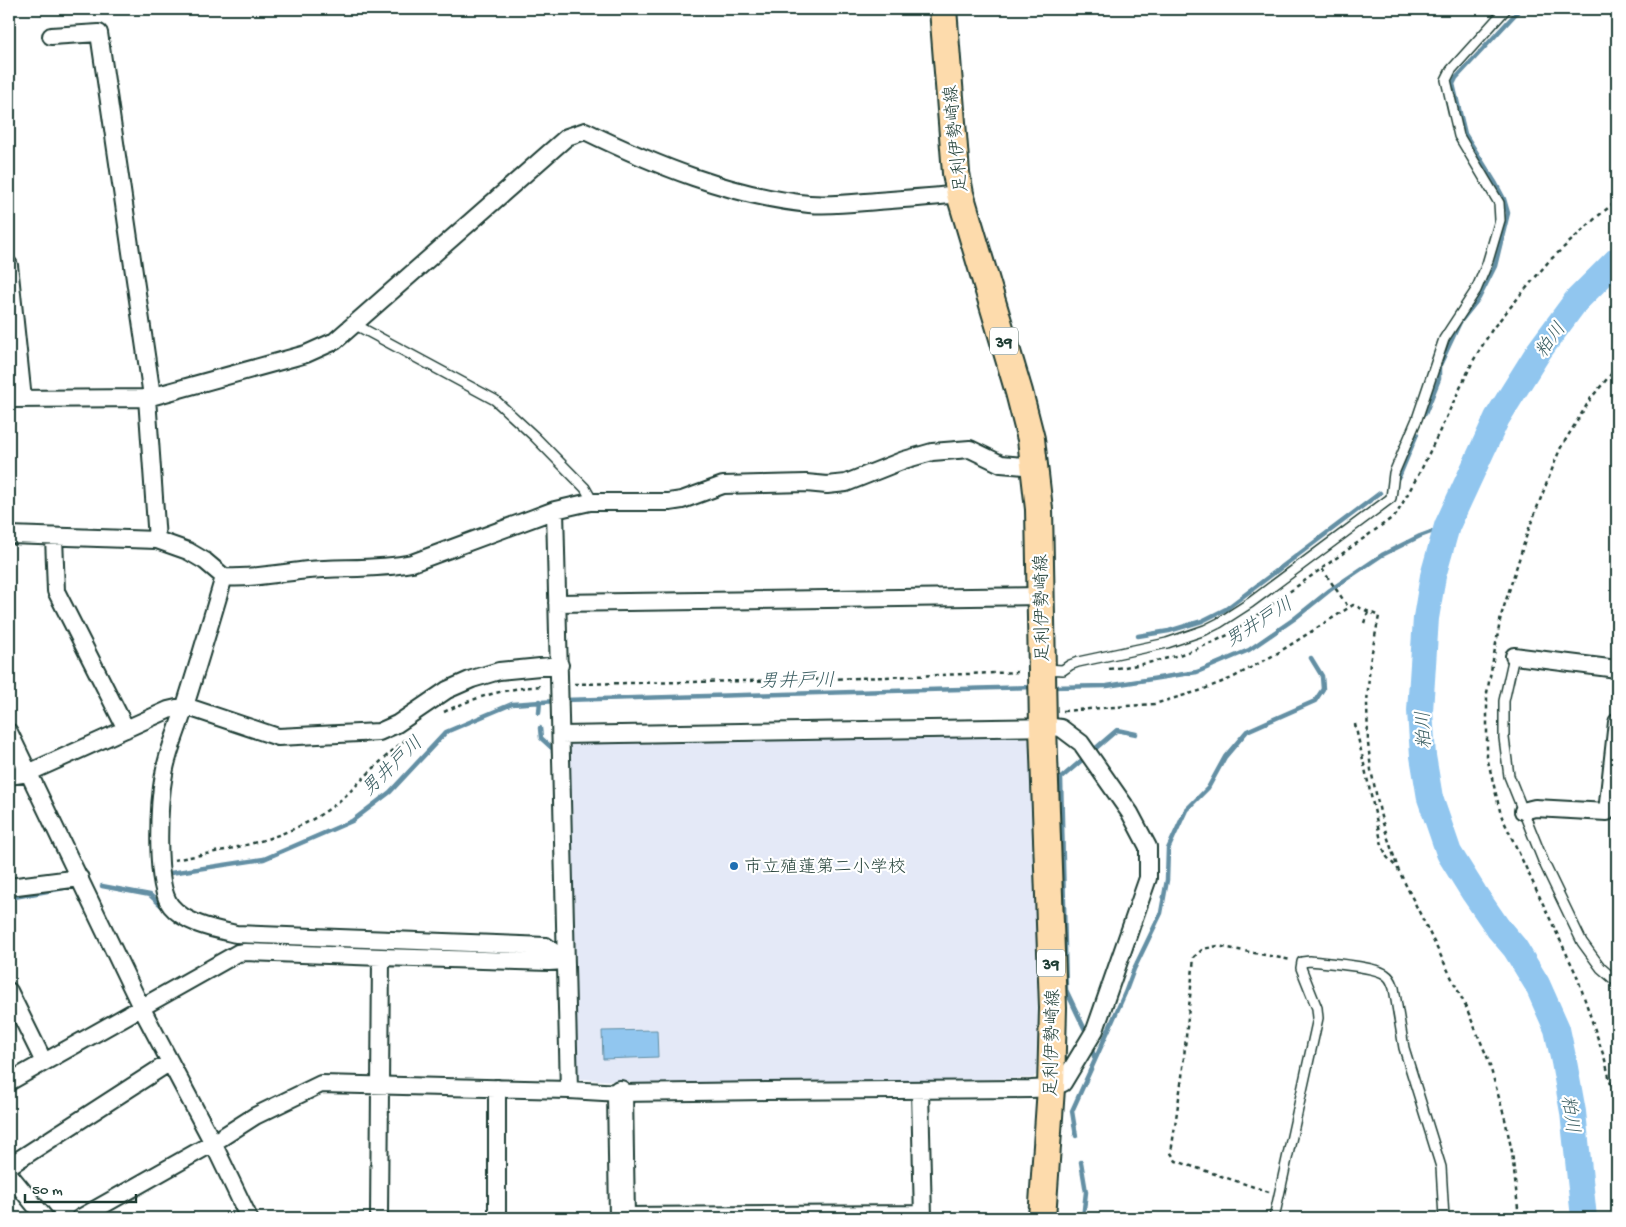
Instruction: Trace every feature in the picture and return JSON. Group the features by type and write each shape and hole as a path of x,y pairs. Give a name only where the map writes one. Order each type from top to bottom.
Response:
{"main road":[{"name":"足利伊勢崎線","path":"943,9 956,173 960,194 1019,392 1031,439 1039,509 1042,596 1035,672 1049,715 1053,1008 1051,1088 1042,1218"}],"street":[{"path":"51,36 99,33 150,397 156,540"},
{"path":"9,265 16,399 150,397 306,354 335,341 567,137 585,131 625,151 698,178 765,198 810,204 845,204 960,194"},
{"path":"9,535 156,540 188,551 206,561 224,577 248,577 336,568 392,567 412,563 555,510 593,502 669,502 682,500 723,485 733,484 806,484 827,486 846,483 904,460 932,452 970,449 1001,464 1025,466 1035,469"},
{"path":"555,510 569,1090"},
{"path":"54,536 56,591 126,729"},
{"path":"224,577 164,773 160,863 164,891 169,904 180,915 210,928 236,934 546,946 565,960"},
{"path":"557,603 1042,596"},
{"path":"1514,656 1617,668"},
{"path":"9,776 28,773 168,710 185,706 278,737 379,732 397,724 446,690 472,679 499,670 560,665"},
{"path":"80,1218 212,1143 255,1116 321,1084 569,1090 620,1094 1031,1089 1051,1088 1063,1083 1095,1030 1148,878 1148,847 1130,813 1081,743 1060,728 1049,715 561,734"},
{"path":"1523,812 1535,808 1607,812 1617,722"},
{"path":"9,732 142,1008 249,1218"},
{"path":"9,887 80,878"},
{"path":"9,1082 238,953 550,962 565,960"},
{"path":"379,1218 381,957"},
{"path":"9,991 44,1062"},
{"path":"9,1166 170,1062"},
{"path":"496,1088 497,1218"},
{"path":"620,1094 622,1217 923,1216 920,1090"},
{"path":"9,1174 45,1218"}],"lane":[{"path":"1035,672 1063,670 1078,662 1167,642 1205,630 1250,603 1391,498 1394,473 1417,419 1444,339 1476,290 1487,264 1500,220 1498,203 1459,136 1446,80 1452,70 1506,9"},
{"path":"354,324 495,400 534,436 585,488 593,502"},
{"path":"1514,656 1504,701 1504,738 1509,776 1544,862 1582,942 1600,968 1617,982"},
{"path":"1274,1218 1318,1018 1317,1008 1300,968 1302,962 1310,961 1375,970 1386,974 1390,979 1394,988 1404,1048 1441,1167 1444,1218"}],"path":[{"path":"1349,608 1322,569 1396,515 1422,468 1473,361 1493,328 1549,261 1617,201"},
{"path":"1617,367 1591,398 1560,449 1532,522 1501,616 1487,693 1487,757 1500,815 1577,976 1605,1060 1617,1109"},
{"path":"1049,715 1154,704 1198,691 1232,678 1276,654 1353,605 1379,616 1370,662 1367,703 1371,770 1381,817 1398,869 1466,1007 1488,1059 1510,1144 1519,1218"},
{"path":"1364,623 1368,612"},
{"path":"438,715 460,704 492,693 517,688 1035,672"},
{"path":"1355,724 1382,845 1387,857 1398,869"},
{"path":"170,861 245,846 273,838 299,827 332,807 416,731"},
{"path":"1279,1196 1176,1161 1171,1153 1182,1077 1194,957 1203,949 1218,946 1302,962"}],"shaded area":[{"path":"1026,736 1032,743 1039,1072 1033,1078 637,1087 631,1082 579,1079 573,1072 567,748 570,742"}],"water":[{"path":"657,1030 658,1057 603,1059 602,1031"}],"waterway":[{"path":"1425,414 1439,379 1439,367 1460,322 1479,298 1495,266 1508,213 1504,199 1496,184 1465,134 1453,84 1456,78 1520,9"},
{"name":"粕川","path":"1584,1218 1573,1112 1557,1029 1537,984 1515,948 1498,928 1449,853 1430,798 1423,756 1420,711 1426,618 1433,576 1447,526 1497,418 1539,351 1576,301 1617,260"},
{"path":"1399,477 1417,434"},
{"path":"1138,636 1169,631 1202,621 1226,609 1380,493"},
{"name":"男井戸川","path":"1051,687 1107,686 1197,672 1249,650 1294,619 1330,590 1382,555 1420,536 1447,526"},
{"path":"1095,1060 1134,969 1161,913 1167,880 1168,849 1186,810 1208,788 1225,757 1247,731 1315,701 1323,689 1322,676 1311,658"},
{"name":"男井戸川","path":"564,700 1033,687"},
{"path":"539,713 540,701"},
{"name":"男井戸川","path":"164,874 264,859 352,821 390,792 446,732 512,704 556,701"},
{"path":"540,728 541,738 553,749 553,753"},
{"path":"1087,1034 1066,990 1061,778 1117,730 1136,734"},
{"name":"男井戸川","path":"102,886 150,895 164,908"},
{"name":"男井戸川","path":"9,898 64,888"},
{"path":"1076,1136 1072,1111 1095,1060 1091,1046"},
{"path":"1081,1162 1086,1192 1083,1218"}],"place":[{"name":"市立殖蓮第二小学校","path":"734,866"}]}
